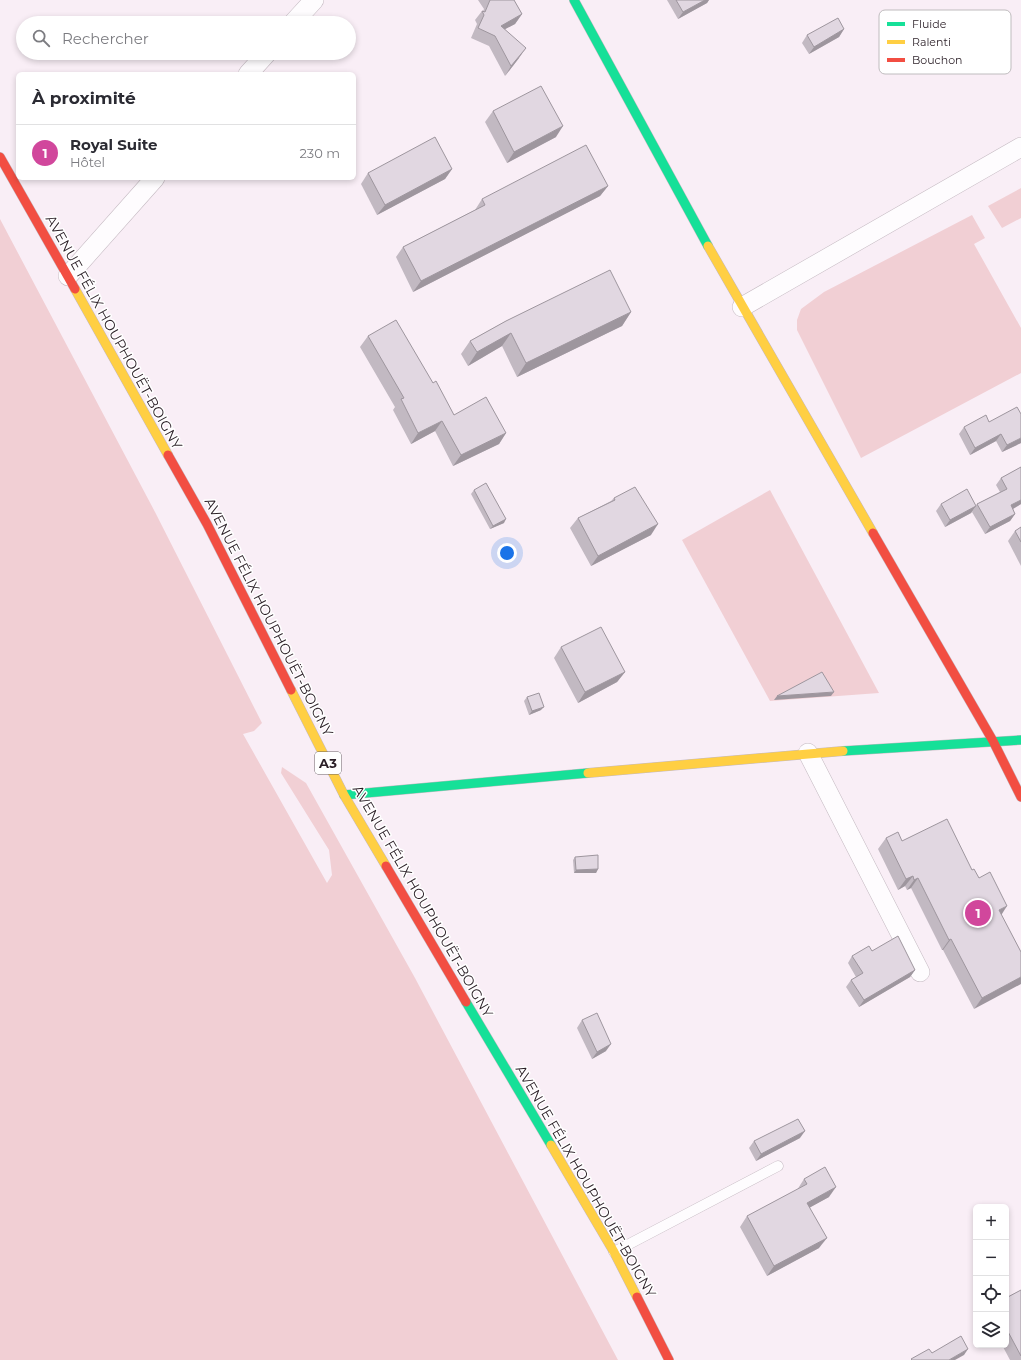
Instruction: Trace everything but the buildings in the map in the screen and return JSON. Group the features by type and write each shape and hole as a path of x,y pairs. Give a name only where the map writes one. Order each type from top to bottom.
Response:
{"main road":[{"path":"574,0 742,307 993,741 1021,797"},
{"name":"AVENUE FÉLIX HOUPHOUËT-BOIGNY","path":"0,157 207,524 344,795 614,1252 669,1360"},
{"path":"344,795 808,753 1021,740"}],"street":[{"path":"299,16 314,0"},
{"path":"250,72 261,60"},
{"path":"742,307 1021,148"},
{"path":"68,276 153,180"},
{"path":"808,753 920,972"}],"lane":[{"path":"614,1252 778,1166"}],"shaded area":[{"path":"1021,188 1021,218 1002,228 988,206"},
{"path":"972,215 985,238 974,244 1021,328 1021,373 861,458 797,330 797,320 801,309 824,292"},
{"path":"0,219 155,512 262,723 254,731 243,734 327,883 332,875 329,850 281,773 282,767 306,783 415,978 618,1360 0,1360"},
{"path":"770,490 879,693 770,701 682,540"}],"traffic: fast":[{"path":"574,0 708,246"},
{"path":"843,751 1021,740"},
{"path":"344,795 588,773"},
{"path":"466,1002 551,1145"}],"traffic: slow":[{"path":"708,246 873,533"},
{"path":"75,289 168,455"},
{"path":"291,690 344,795 386,866"},
{"path":"588,773 843,751"},
{"path":"551,1145 614,1252 637,1297"}],"traffic: jam":[{"path":"0,157 75,289"},
{"path":"168,455 207,524 291,690"},
{"path":"873,533 993,741 1021,797"},
{"path":"386,866 466,1002"},
{"path":"637,1297 669,1360"}],"place":[{"name":"Royal Suite","path":"978,913"}]}
